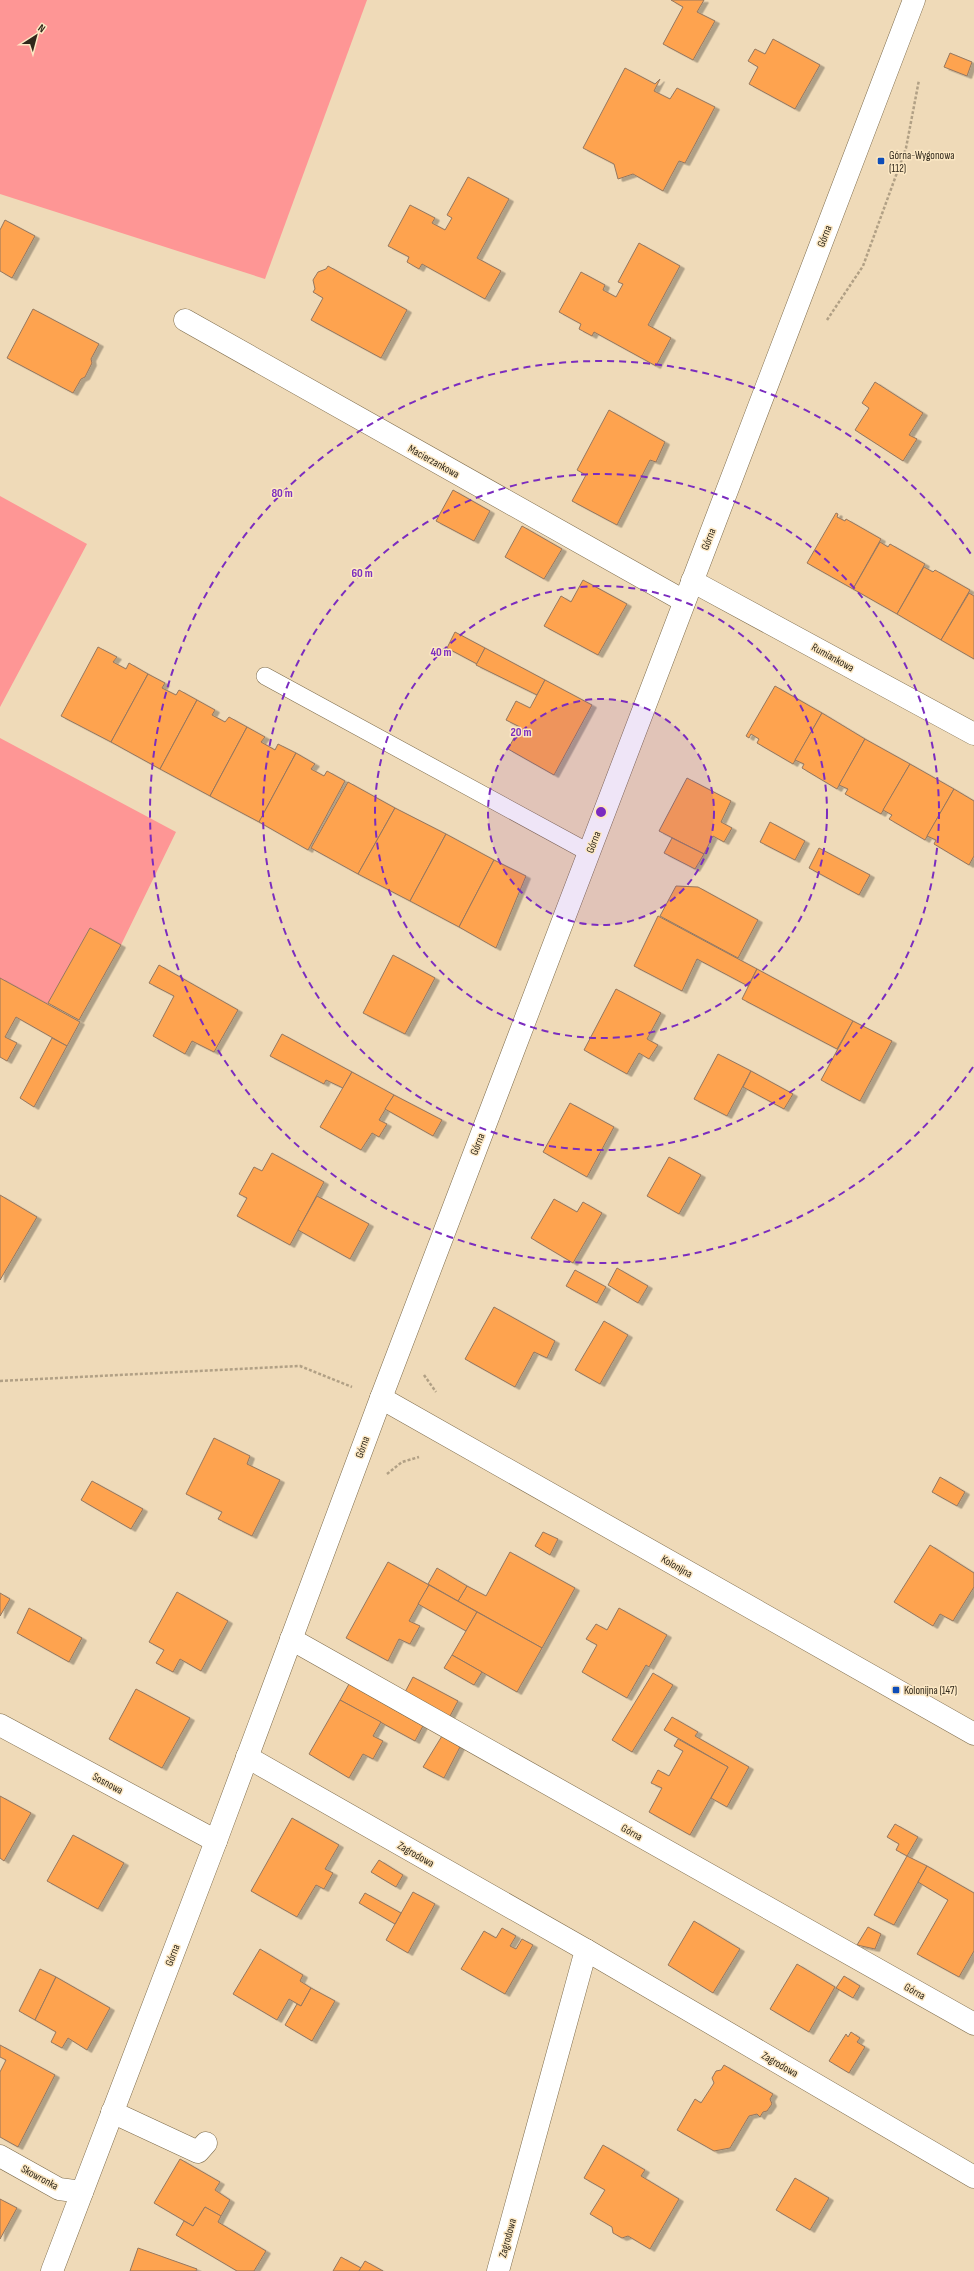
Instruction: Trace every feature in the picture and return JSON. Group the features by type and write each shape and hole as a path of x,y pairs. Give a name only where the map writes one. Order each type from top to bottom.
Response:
{"street":[{"name":"Górna","path":"52,2271 216,1841 381,1398 588,852 914,0"},
{"name":"Macierzankowa","path":"185,320 684,601"},
{"name":"Rumiankowa","path":"692,581 974,734"},
{"name":"Kolonijna","path":"381,1398 974,1734"},
{"name":"Górna","path":"291,1639 974,2024"},
{"name":"Sosnowa","path":"0,1724 216,1841"},
{"name":"Zagrodowa","path":"247,1757 586,1950 974,2177"},
{"name":"Zagrodowa","path":"498,2271 586,1950"},
{"path":"112,2112 198,2152 206,2143"},
{"name":"Skowronka","path":"0,2156 60,2189 82,2192"}],"lane":[{"path":"265,676 588,852"}],"path":[{"path":"0,1381 300,1366 381,1398"}],"shaded area":[{"path":"0,0 367,0 265,279 0,194"},
{"path":"0,496 87,544 0,707"},
{"path":"0,738 176,832 121,945 90,928 48,1004 0,978"}],"building":[{"path":"671,0 704,0 697,12 715,21 693,60 663,44 683,7"},
{"path":"773,39 820,65 795,109 749,84 758,67 748,61 755,49 765,54"},
{"path":"950,53 972,62 967,76 944,67"},
{"path":"625,68 655,84 660,79 654,91 670,99 677,88 715,107 685,163 679,161 663,191 633,174 618,179 614,164 583,148"},
{"path":"468,177 509,199 477,258 501,271 485,299 422,264 419,269 407,262 409,257 388,246 410,205 435,218 432,223 445,230 452,218 447,215"},
{"path":"5,220 35,236 12,278 0,271 0,230"},
{"path":"639,243 680,266 648,325 671,338 656,366 594,332 592,336 579,329 581,324 559,312 581,272 605,285 603,290 616,297 623,284 618,282"},
{"path":"328,266 407,310 381,358 311,320 323,298 313,292 315,289 313,280 318,272 326,269"},
{"path":"33,309 99,344 91,359 92,363 85,377 81,379 73,393 7,358"},
{"path":"875,382 923,413 909,435 917,439 903,461 855,430 869,408 862,403"},
{"path":"609,410 665,442 656,462 650,460 617,525 572,501 586,475 577,470"},
{"path":"453,490 490,511 474,541 436,521"},
{"path":"836,513 838,514 837,517 845,521 846,519 881,539 853,589 807,563"},
{"path":"522,526 562,549 544,579 505,557"},
{"path":"880,542 888,547 890,544 925,564 897,614 853,589"},
{"path":"924,567 933,572 935,570 970,590 941,640 897,614"},
{"path":"583,580 627,604 598,655 544,626 561,596 571,602"},
{"path":"969,593 974,596 974,659 941,640"},
{"path":"455,632 485,648 477,664 447,648"},
{"path":"98,647 117,657 113,662 126,669 129,663 148,674 111,742 61,716"},
{"path":"485,648 545,680 537,695 476,665"},
{"path":"148,674 165,683 162,688 176,695 179,690 197,700 160,769 111,742"},
{"path":"545,680 592,705 554,775 508,749 520,727 506,720 516,701 530,708"},
{"path":"775,686 822,713 793,764 757,743 759,739 751,734 749,738 746,736"},
{"path":"197,700 215,710 212,715 225,722 229,717 247,727 210,796 160,769"},
{"path":"822,713 865,739 837,789 802,768 804,764 795,760"},
{"path":"247,727 265,737 261,742 275,750 278,744 296,753 259,822 210,796"},
{"path":"865,739 910,764 881,814 845,794 848,789 839,785"},
{"path":"296,753 315,764 311,769 324,776 327,771 345,781 308,850 259,822"},
{"path":"910,764 954,789 925,840 889,819 892,815 883,810"},
{"path":"687,778 731,801 721,822 732,828 724,842 713,836 704,854 659,831"},
{"path":"348,782 395,808 358,874 311,848"},
{"path":"954,789 974,801 974,856 969,865 934,844 936,840 927,836"},
{"path":"395,808 446,834 410,901 358,874"},
{"path":"770,822 805,841 795,860 760,842"},
{"path":"446,834 494,860 459,927 410,901"},
{"path":"672,838 704,854 695,869 664,853"},
{"path":"819,848 870,875 859,895 809,868"},
{"path":"494,860 526,876 496,948 459,927"},
{"path":"676,886 698,887 758,920 738,958 660,916"},
{"path":"658,916 757,969 748,986 697,959 682,991 634,966"},
{"path":"90,928 121,945 79,1020 48,1003"},
{"path":"393,955 435,978 405,1034 363,1013"},
{"path":"159,965 238,1010 214,1052 192,1041 185,1054 153,1036 174,996 149,983"},
{"path":"757,969 853,1021 837,1049 742,999"},
{"path":"0,978 80,1022 67,1046 16,1017 5,1037 17,1043 7,1061 0,1057"},
{"path":"616,989 661,1013 647,1039 658,1045 649,1059 639,1053 627,1074 584,1050"},
{"path":"853,1021 892,1041 860,1101 821,1080"},
{"path":"282,1034 352,1072 343,1088 326,1080 324,1084 270,1056"},
{"path":"52,1038 67,1046 34,1107 20,1098"},
{"path":"718,1054 751,1071 727,1116 694,1099"},
{"path":"751,1071 793,1094 784,1109 743,1087"},
{"path":"352,1072 394,1095 379,1120 387,1124 379,1137 372,1133 361,1150 320,1127"},
{"path":"394,1095 442,1120 433,1136 385,1109"},
{"path":"570,1103 614,1127 587,1177 543,1152"},
{"path":"272,1153 324,1182 290,1245 237,1216 247,1198 239,1194 254,1167 262,1171"},
{"path":"669,1157 701,1175 679,1214 647,1196"},
{"path":"0,1195 37,1217 0,1280"},
{"path":"317,1196 369,1224 350,1259 298,1230"},
{"path":"554,1199 577,1212 583,1202 602,1213 573,1263 531,1238"},
{"path":"617,1268 648,1286 638,1303 608,1285"},
{"path":"575,1270 606,1287 597,1303 566,1286"},
{"path":"494,1307 555,1341 547,1358 534,1352 515,1387 465,1359"},
{"path":"604,1321 628,1335 600,1384 575,1370"},
{"path":"214,1438 250,1456 247,1464 280,1480 252,1536 218,1519 222,1512 186,1494"},
{"path":"940,1477 965,1492 957,1506 932,1492"},
{"path":"92,1481 143,1509 131,1529 81,1500"},
{"path":"543,1532 558,1539 550,1555 535,1546"},
{"path":"930,1545 974,1573 974,1587 953,1621 940,1614 933,1626 894,1602"},
{"path":"510,1552 575,1588 542,1648 458,1601 467,1586 486,1596"},
{"path":"388,1562 429,1585 409,1621 420,1626 410,1644 399,1639 388,1661 346,1638"},
{"path":"437,1568 467,1586 458,1601 428,1584"},
{"path":"429,1585 477,1612 466,1631 418,1604"},
{"path":"177,1592 228,1621 201,1671 180,1659 173,1672 156,1663 164,1650 149,1642"},
{"path":"0,1593 10,1599 0,1616"},
{"path":"29,1608 82,1638 69,1662 17,1633"},
{"path":"619,1608 667,1635 649,1667 646,1665 627,1698 582,1672 597,1645 586,1639 596,1624 607,1630"},
{"path":"477,1612 542,1648 517,1692 452,1655"},
{"path":"452,1655 482,1672 474,1685 444,1668"},
{"path":"653,1673 673,1685 632,1752 612,1740"},
{"path":"413,1677 458,1701 449,1718 404,1694"},
{"path":"349,1684 423,1726 415,1741 340,1700"},
{"path":"136,1689 190,1718 162,1768 109,1739"},
{"path":"340,1700 381,1722 373,1736 383,1741 373,1759 363,1754 349,1778 309,1754"},
{"path":"672,1717 698,1732 695,1736 749,1767 727,1807 711,1798 728,1767 664,1730"},
{"path":"442,1736 460,1747 444,1778 423,1767"},
{"path":"678,1739 728,1767 690,1835 649,1812 662,1788 651,1783 658,1770 669,1776 683,1751 674,1746"},
{"path":"0,1796 31,1813 4,1861 0,1858"},
{"path":"292,1818 339,1845 325,1869 333,1873 324,1889 316,1885 297,1917 251,1891"},
{"path":"895,1824 918,1837 907,1856 896,1850 899,1844 887,1837"},
{"path":"73,1835 124,1863 98,1909 47,1881"},
{"path":"907,1856 927,1866 894,1925 874,1915"},
{"path":"379,1860 403,1875 396,1887 371,1872"},
{"path":"927,1866 974,1893 974,1951 959,1977 917,1954 948,1900 918,1882"},
{"path":"413,1892 435,1904 408,1953 386,1940"},
{"path":"365,1893 401,1913 395,1924 359,1903"},
{"path":"694,1921 740,1949 713,1993 668,1965"},
{"path":"868,1927 881,1934 875,1949 857,1945"},
{"path":"502,1928 516,1936 510,1946 516,1949 522,1939 533,1945 505,1994 461,1969 484,1931 496,1938"},
{"path":"260,1949 303,1975 300,1981 311,1988 301,2006 289,1999 277,2020 233,1994"},
{"path":"797,1964 835,1987 809,2032 770,2009"},
{"path":"40,1969 56,1977 35,2020 19,2011"},
{"path":"844,1976 860,1986 853,1998 836,1988"},
{"path":"56,1977 110,2008 87,2050 68,2038 62,2048 51,2042 56,2032 35,2020"},
{"path":"311,1988 335,2001 312,2041 285,2025 297,2004 301,2006"},
{"path":"851,2032 860,2038 857,2042 865,2047 849,2073 829,2061 846,2034 848,2037"},
{"path":"0,2045 55,2075 18,2147 0,2137 0,2072 6,2060 0,2057"},
{"path":"724,2065 773,2094 770,2099 772,2104 760,2117 757,2114 749,2116 730,2148 714,2151 677,2130 695,2099 701,2103 714,2083 712,2078 716,2071 721,2070"},
{"path":"603,2145 645,2170 641,2176 679,2199 650,2249 628,2236 622,2238 613,2233 612,2227 590,2214 605,2190 584,2178"},
{"path":"180,2159 220,2182 215,2190 230,2200 221,2216 205,2207 193,2226 154,2203"},
{"path":"795,2178 829,2198 810,2230 776,2210"},
{"path":"0,2199 17,2208 0,2239"},
{"path":"205,2207 221,2216 218,2222 266,2251 254,2271 237,2271 176,2235 184,2221 193,2226"},
{"path":"138,2248 197,2269 196,2271 130,2271"},
{"path":"341,2257 361,2268 359,2271 333,2271"},
{"path":"365,2261 383,2271 359,2271"}],"place":[{"name":"Górna-Wygonowa (112)","path":"881,161"},
{"name":"Kolonijna (147)","path":"896,1690"}]}
